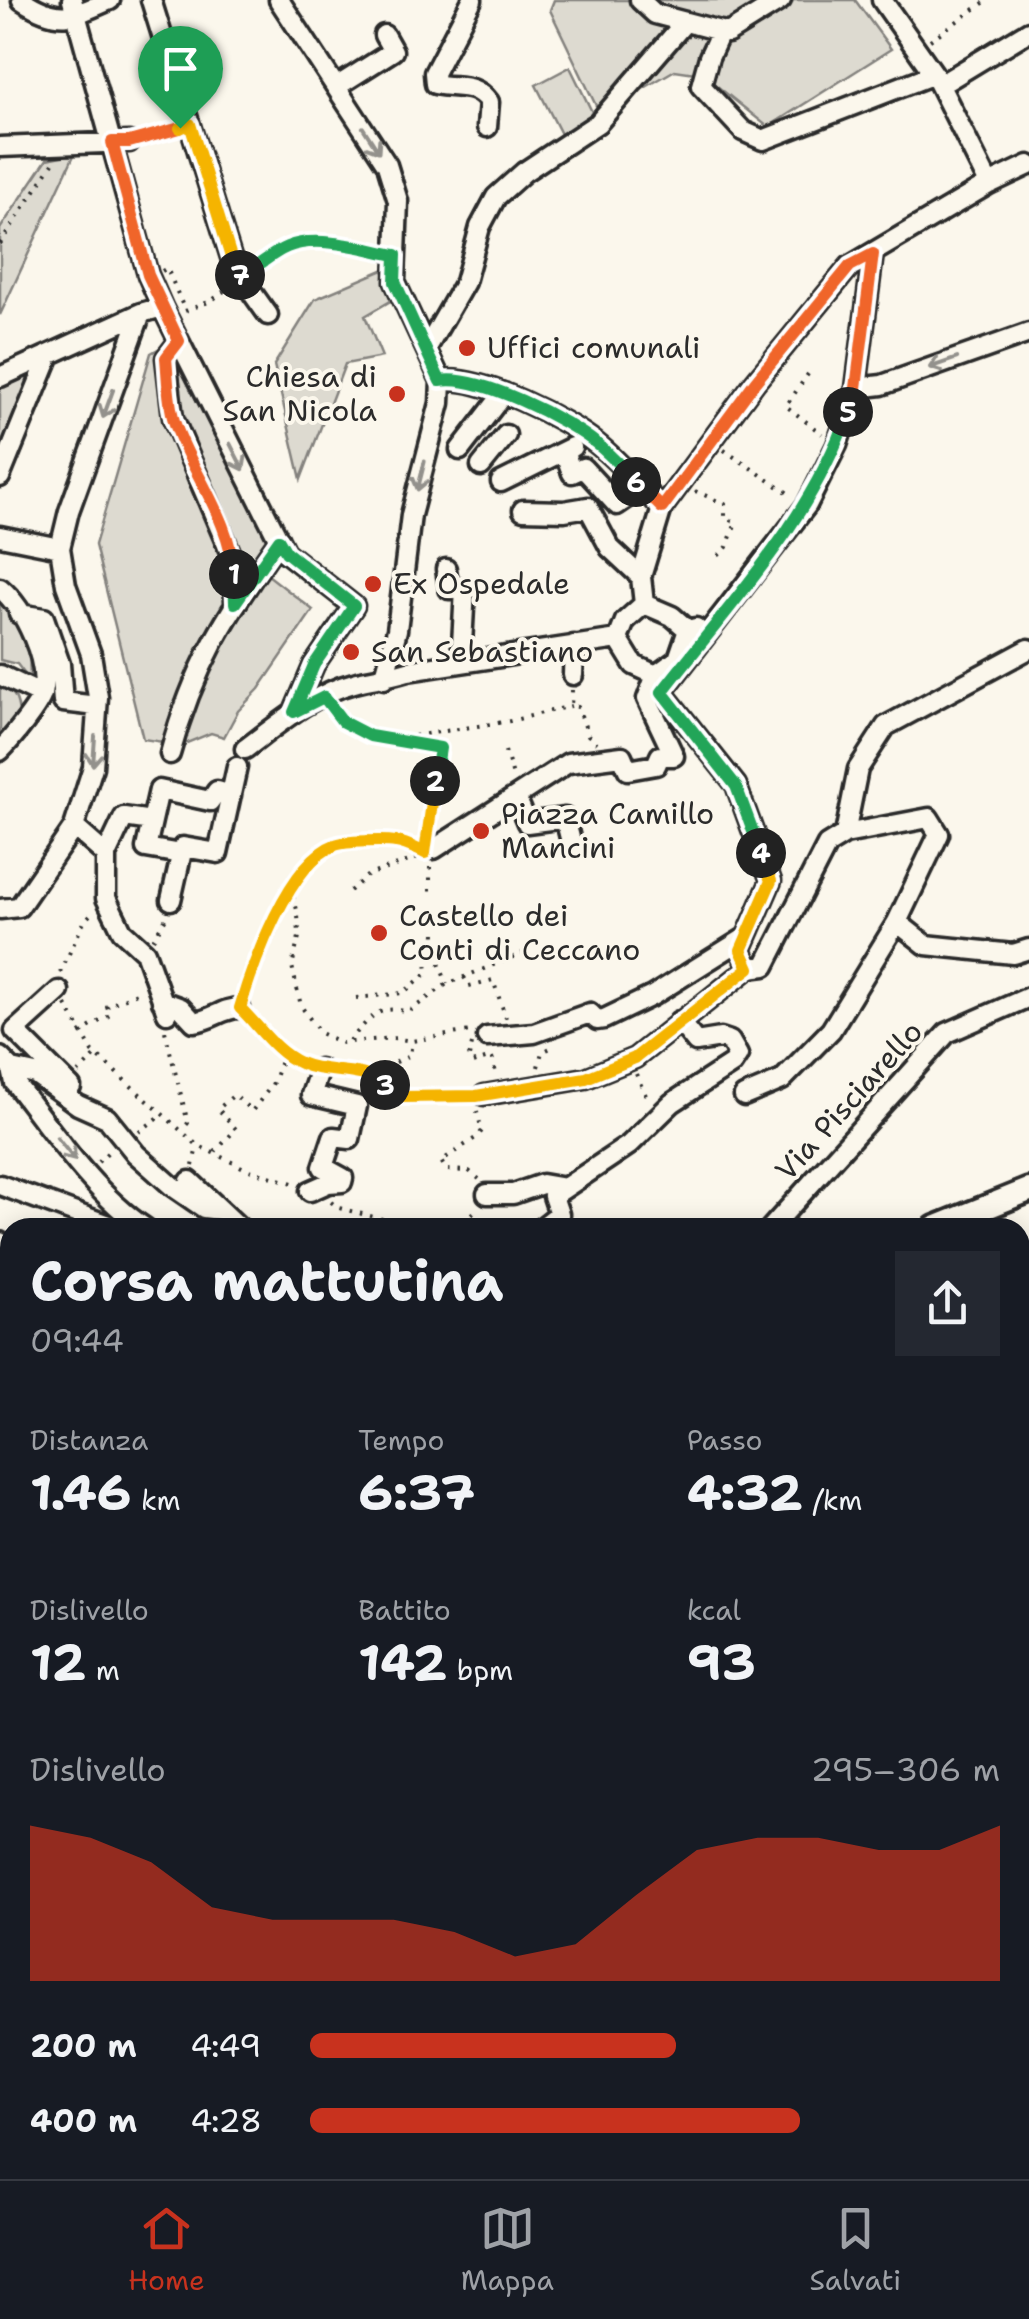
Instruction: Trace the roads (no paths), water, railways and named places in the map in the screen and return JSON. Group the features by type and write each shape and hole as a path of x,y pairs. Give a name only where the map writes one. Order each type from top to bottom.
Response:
{"main road":[{"path":"960,1218 1029,1190"}],"street":[{"path":"22,0 44,15 110,0"},
{"path":"151,0 184,126 234,267 268,315"},
{"path":"279,0 387,165 398,202 395,282 440,381 440,403 411,515 397,630 384,678"},
{"path":"472,0 434,73 435,84 454,88 464,85 482,92 490,102 487,127"},
{"path":"640,0 655,14 728,33 781,0"},
{"path":"882,0 937,80 989,184"},
{"path":"76,7 121,142 148,275 162,307 286,552 354,606 314,665 294,712"},
{"path":"427,348 464,282 480,227 496,197 524,172 598,124 685,22"},
{"path":"722,32 708,56 701,86 742,131 763,140 937,80 1029,30"},
{"path":"336,87 392,51 384,35"},
{"path":"0,148 121,142"},
{"path":"644,604 641,576 662,508 755,382 850,266 989,184 1029,166"},
{"path":"749,968 741,950 771,881 736,786 662,692 806,504 837,445 856,388 873,254"},
{"path":"0,377 162,307"},
{"path":"0,909 19,907 74,827 93,767 97,706 91,654 66,585 60,548 141,313"},
{"path":"856,388 882,384 1029,333"},
{"path":"179,341 166,358 173,418 233,559 235,603"},
{"path":"0,478 49,356"},
{"path":"440,381 468,380 504,394 590,439 662,508"},
{"path":"460,450 504,394"},
{"path":"481,466 506,436"},
{"path":"501,482 590,439"},
{"path":"564,451 572,473 583,468 617,505 642,488"},
{"path":"523,510 588,507 610,548 641,576"},
{"path":"0,536 60,548"},
{"path":"170,754 205,654 279,540"},
{"path":"446,568 449,589 466,589 461,663"},
{"path":"0,588 9,595 41,651 42,695 0,751"},
{"path":"644,604 672,616 688,630"},
{"path":"618,639 625,621 644,604"},
{"path":"20,614 44,618 60,664 63,702 97,706"},
{"path":"688,630 716,622"},
{"path":"430,852 568,763 622,756 628,770 656,765 660,756 674,756 647,699 656,675 678,659 688,630"},
{"path":"171,900 183,847 218,853 241,758 294,712 351,684 408,670 618,639"},
{"path":"618,639 634,665 656,675"},
{"path":"573,675 574,645"},
{"path":"844,834 858,769 886,726 1029,649"},
{"path":"0,675 42,695"},
{"path":"181,854 146,848 159,790 210,801 217,791 231,795"},
{"path":"518,796 527,822 565,818 572,846"},
{"path":"152,820 124,817 106,855 106,898 122,931 145,952 162,1000 181,1008 194,1022 212,1020 227,1008 240,1008"},
{"path":"480,1095 586,1078 630,1061 749,968 765,966 827,845 844,834 930,818 939,834 897,922 830,1030 782,1080 744,1096"},
{"path":"74,827 106,855"},
{"path":"897,922 926,945 1012,954 1029,948"},
{"path":"486,1030 516,1036 590,1013 596,1020 604,1019 652,996 746,937"},
{"path":"59,991 15,1031 84,1099 91,1111"},
{"name":"Via Pisciarello","path":"780,1218 948,1033 1029,997"},
{"path":"554,1218 559,1214 553,1196 646,1132 676,1101 732,1064 738,1055 730,1041 721,1038 696,1042 680,1021"},
{"path":"6,1063 35,1074 107,1118 172,1186 204,1208 220,1210"},
{"path":"6,1063 14,1083 87,1173 131,1218"},
{"path":"310,1191 342,1182 343,1178 323,1167 333,1137 350,1138 357,1106 311,1094 320,1068"},
{"path":"190,1181 229,1218"},
{"path":"487,1194 513,1194 542,1184 565,1188"},
{"path":"0,1185 89,1218"}],"place":[{"name":"Uffici comunali","path":"467,348"},
{"name":"Chiesa di San Nicola","path":"397,394"},
{"name":"Ex Ospedale","path":"373,584"},
{"name":"San Sebastiano","path":"351,652"},
{"name":"Piazza Camillo Mancini","path":"481,831"},
{"name":"Castello dei Conti di Ceccano","path":"379,933"}]}
